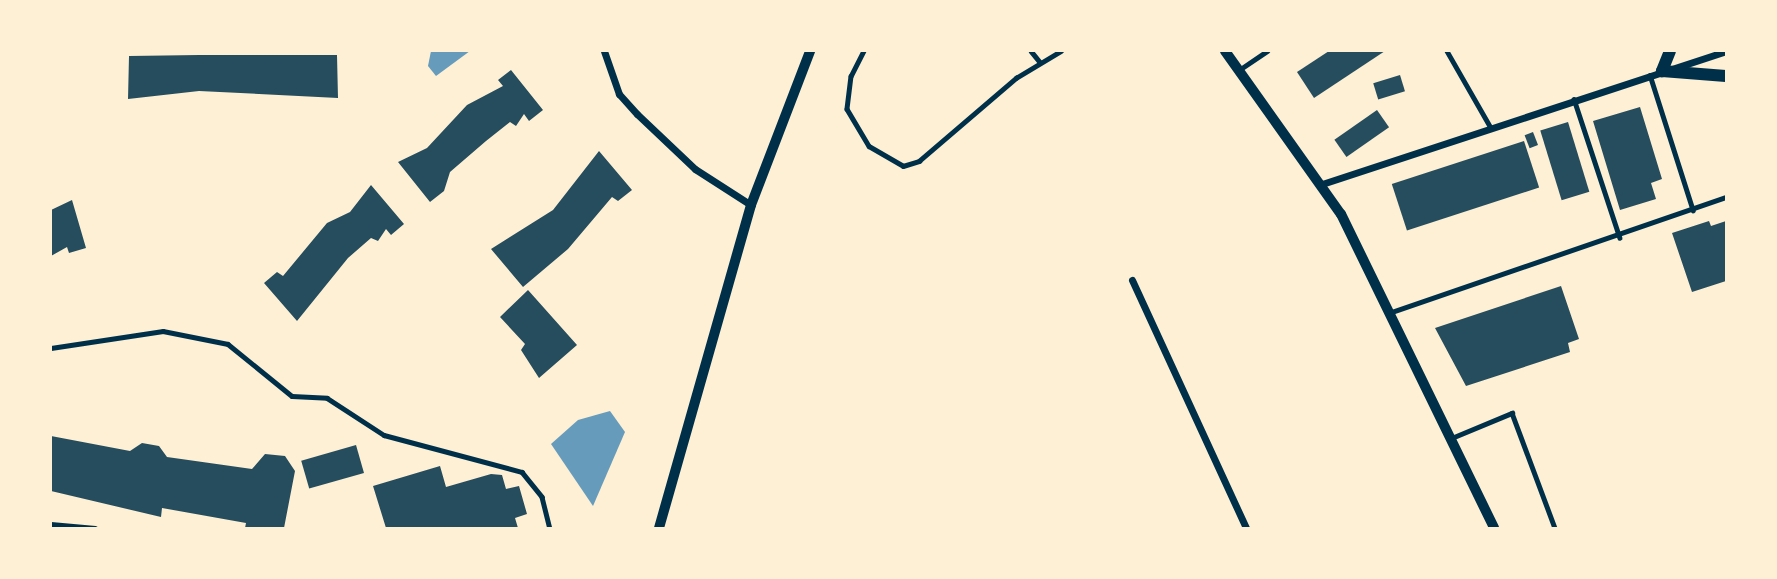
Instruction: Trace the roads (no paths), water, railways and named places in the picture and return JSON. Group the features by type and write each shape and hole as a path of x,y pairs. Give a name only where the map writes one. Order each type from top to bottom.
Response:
{"main road":[{"path":"660,528 751,205 810,51"},
{"path":"1656,73 1670,51"},
{"path":"1656,73 1726,76"}],"street":[{"path":"604,51 619,94 637,114 715,185 751,205"},
{"path":"1225,51 1322,184 1392,312 1454,437 1493,528"},
{"path":"1322,184 1490,126 1726,51"},
{"path":"1132,280 1246,528"}],"lane":[{"path":"864,51 851,76 848,109 869,146 903,166 919,161 1040,62 1061,51"},
{"path":"1031,51 1040,62"},
{"path":"1239,71 1267,51"},
{"path":"1447,51 1490,126"},
{"path":"1656,73 1693,210"},
{"path":"1574,99 1620,237"},
{"path":"1392,312 1620,237 1726,197"},
{"path":"51,348 163,331 228,344 292,396 327,398 384,435 522,472 542,497 550,528"},
{"path":"1454,437 1512,413 1555,528"},
{"path":"51,524 95,528"}],"water":[{"path":"431,51 470,51 436,76 428,66"},
{"path":"610,411 625,432 593,506 551,444 578,420"}]}
